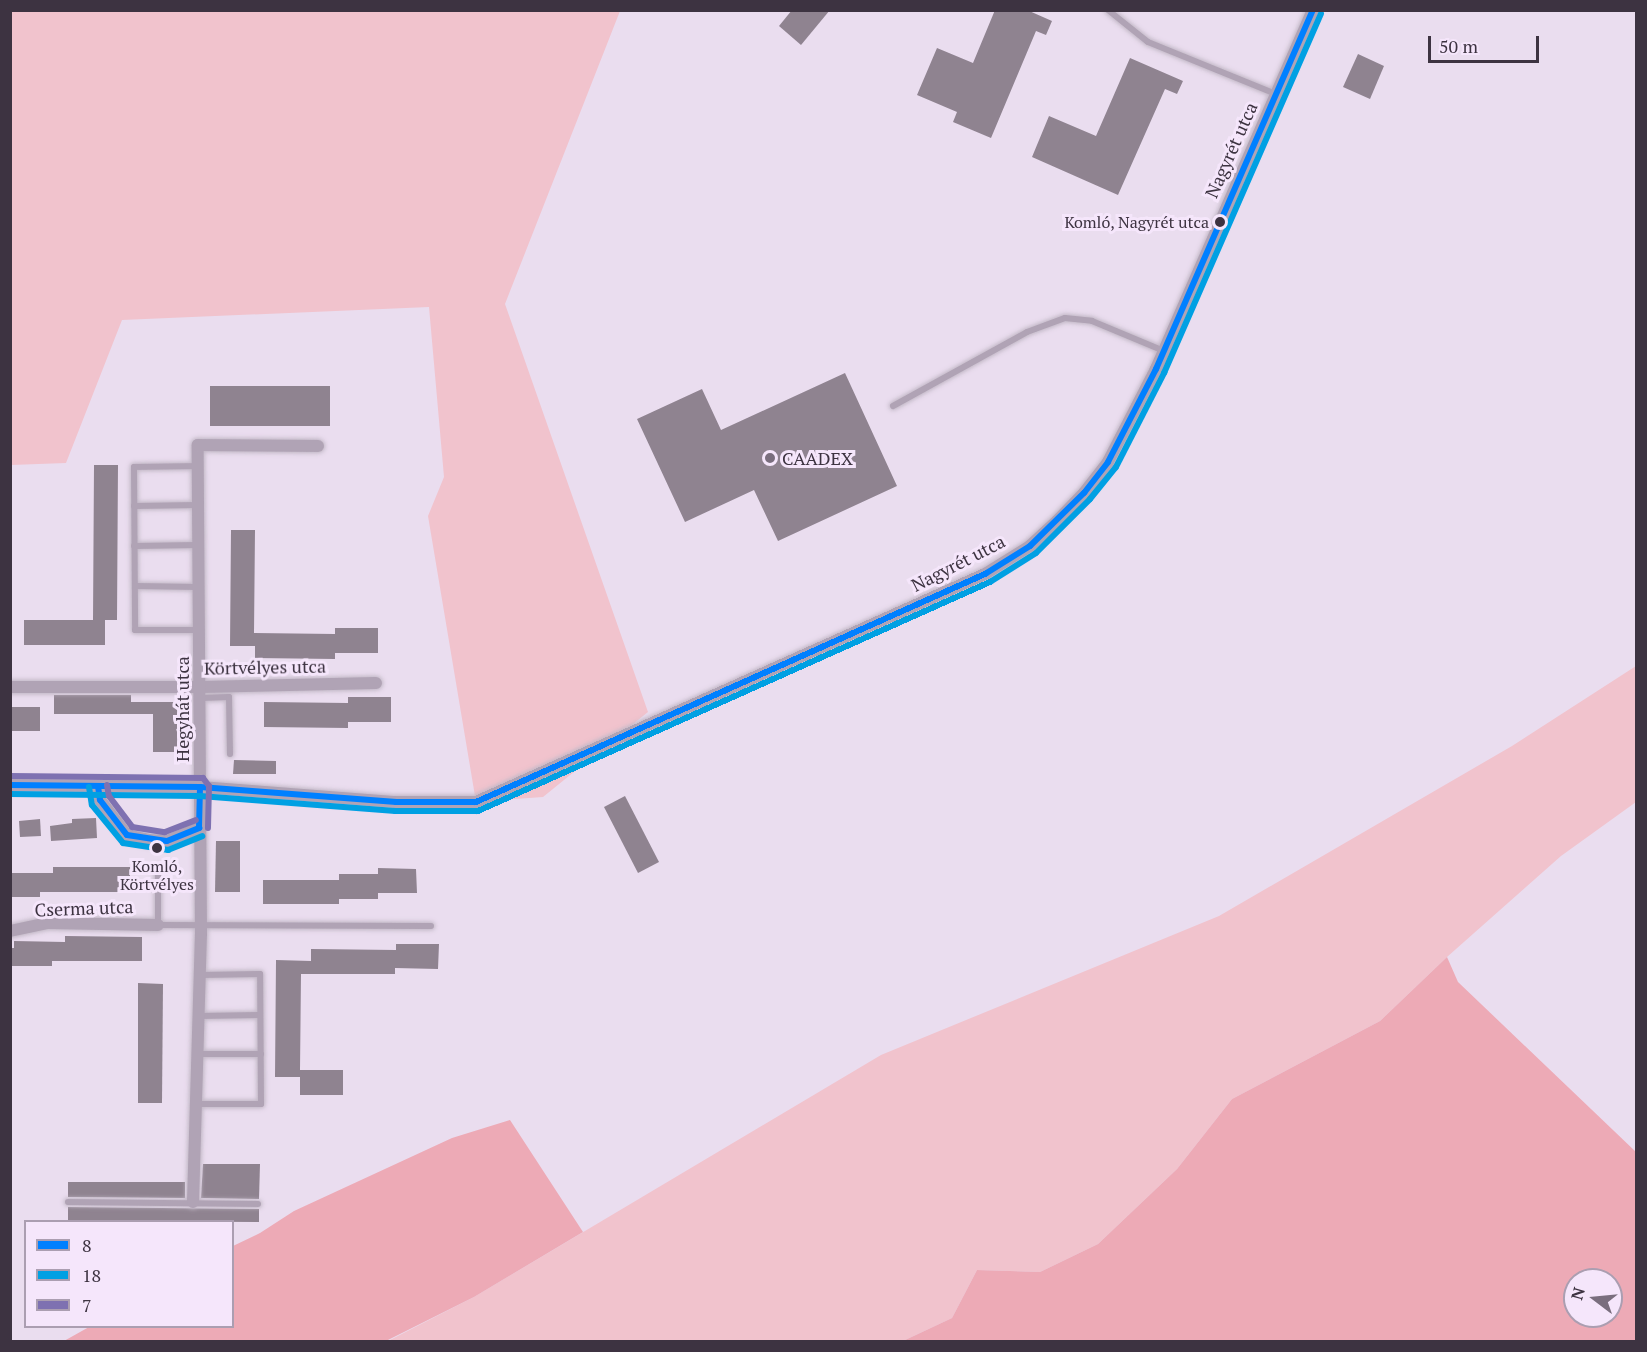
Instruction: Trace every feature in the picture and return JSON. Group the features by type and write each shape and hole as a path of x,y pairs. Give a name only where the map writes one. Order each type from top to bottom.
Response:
{"street":[{"name":"Nagyrét utca","path":"200,787 396,802 476,802 985,574 1030,546 1084,493 1108,462 1164,351 1313,10"},
{"name":"Hegyhát utca","path":"193,1202 200,924 201,693 198,445 318,446"},
{"name":"Körtvélyes utca","path":"10,687 201,693 376,683"},
{"path":"10,785 200,787"},
{"path":"98,786 100,801 127,835 148,840 168,841 200,828"},
{"name":"Cserma utca","path":"10,931 48,923 158,925"}],"lane":[{"path":"1108,10 1148,42 1276,94"},
{"path":"893,406 1027,332 1065,318 1092,321 1164,351"},
{"path":"198,466 134,467 135,630 200,630"},
{"path":"134,506 198,505"},
{"path":"134,546 199,545"},
{"path":"135,586 200,587"},
{"path":"201,693 229,697 230,754"},
{"path":"158,867 158,925 432,926"},
{"path":"196,1104 261,1104 260,974 199,975"},
{"path":"198,1016 260,1015"},
{"path":"197,1054 261,1054"},
{"path":"68,1202 258,1203"}],"shaded area":[{"path":"10,11 620,11 505,304 648,712 543,797 476,802 428,516 444,477 429,307 122,320 66,463 11,465"},
{"path":"1636,666 1636,802 1561,856 1447,957 1380,1021 1232,1099 1177,1169 1098,1244 1040,1272 977,1270 952,1318 903,1341 386,1342 474,1297 881,1055 1219,916 1512,746"},
{"path":"1447,957 1458,982 1636,1152 1636,1341 903,1341 952,1318 977,1270 1040,1272 1098,1244 1177,1169 1232,1099 1380,1021"},
{"path":"510,1120 583,1232 474,1297 386,1341 64,1341 87,1328 234,1328 234,1246 260,1233 294,1211 452,1138"}],"building":[{"path":"792,10 830,10 801,45 779,26"},
{"path":"995,10 1027,10 1052,21 1046,35 1036,31 991,138 953,122 957,112 917,95 937,48 973,63"},
{"path":"1358,54 1384,66 1370,99 1343,87"},
{"path":"1130,58 1183,81 1177,94 1165,89 1118,195 1032,157 1049,116 1096,136"},
{"name":"CAADEX","path":"845,373 897,486 778,541 754,490 685,522 637,419 702,389 721,430"},
{"path":"210,386 330,386 330,426 210,426"},
{"path":"94,465 118,465 117,620 105,620 105,645 24,645 24,620 93,620"},
{"path":"231,530 255,530 254,633 335,634 335,628 378,628 378,653 335,653 335,659 255,658 255,646 230,646"},
{"path":"54,695 131,695 131,702 177,702 177,752 153,752 153,714 54,714"},
{"path":"348,697 391,697 391,722 348,722 348,728 264,727 264,702 348,703"},
{"path":"10,707 40,707 40,731 10,731"},
{"path":"234,760 276,761 276,774 233,774"},
{"path":"625,796 659,862 638,873 604,807"},
{"path":"96,818 97,838 51,841 50,826 72,823 72,819"},
{"path":"40,819 41,836 20,837 19,821"},
{"path":"216,841 240,841 240,892 215,892"},
{"path":"53,867 130,867 130,892 40,892 40,897 10,897 10,873 53,873"},
{"path":"378,868 416,869 417,893 378,893 378,899 339,899 339,904 263,904 263,880 339,880 339,874 378,874"},
{"path":"65,936 142,937 142,961 52,961 52,966 10,966 10,948 14,948 14,941 65,942"},
{"path":"396,944 439,944 438,969 395,968 395,974 301,974 300,1070 343,1070 343,1095 300,1095 300,1077 275,1077 276,960 311,961 311,949 396,950"},
{"path":"138,983 163,984 162,1103 138,1103"},
{"path":"203,1164 260,1164 259,1199 201,1198"},
{"path":"68,1182 185,1182 185,1198 68,1197"},
{"path":"68,1207 259,1209 259,1222 68,1220"}],"transit line":[{"name":"8","path":"10,785 200,787 396,802 476,802 985,574 1030,546 1084,493 1108,462 1156,369 1313,10"},
{"name":"18","path":"10,794 200,796 395,811 478,811 990,582 1036,553 1090,499 1116,467 1164,373 1321,14"},
{"name":"7","path":"10,776 203,778 209,786 208,828"},
{"name":"7","path":"107,785 109,796 132,827 165,832 196,820"},
{"name":"8","path":"98,786 100,800 127,835 167,841 199,828 200,787"},
{"name":"18","path":"89,787 92,805 123,843 168,850 202,836"}],"place":[{"name":"Komló, Nagyrét utca","path":"1220,222"},
{"name":"CAADEX","path":"770,458"},
{"name":"Komló, Körtvélyes","path":"157,848"}]}
